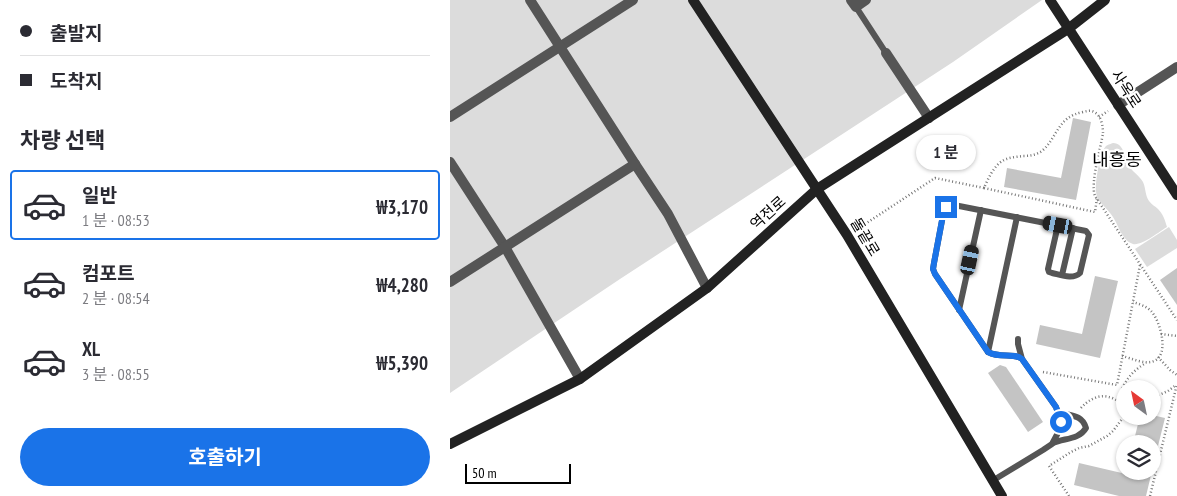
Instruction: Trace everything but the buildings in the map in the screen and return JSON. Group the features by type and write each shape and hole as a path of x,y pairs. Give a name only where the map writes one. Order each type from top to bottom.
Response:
{"street":[{"path":"530,0 668,214 707,288"},
{"path":"450,117 633,0"},
{"name":"돌끝로","path":"693,0 847,236 1002,496"},
{"path":"854,4 866,0"},
{"name":"사옥로","path":"1050,0 1177,195"},
{"name":"역전로","path":"450,444 580,379 707,288 817,189 1068,29 1105,0"},
{"path":"886,53 929,118"},
{"path":"1118,105 1177,67"},
{"path":"450,162 505,247 580,379"},
{"path":"450,282 635,164"}],"lane":[{"path":"854,4 886,53"},
{"path":"1022,359 1018,356 996,356 988,352 938,279 933,269 943,215 946,207 954,205 1058,225 1086,231 1089,235 1078,275 1072,277 1049,272 1048,269 1058,225"},
{"path":"959,310 981,210"},
{"path":"988,352 1017,217"},
{"path":"1062,275 1073,228"},
{"path":"1018,338 1022,359 1058,412 1061,422 1060,429 1052,444"},
{"path":"992,481 1059,440 1076,437 1083,433 1086,428 1081,419 1077,416 1058,412"}],"path":[{"path":"984,188 992,172 1000,162 1036,154 1046,146 1067,119 1074,114 1093,111 1100,119 1103,128 1093,191 1177,320"},
{"path":"847,236 935,178 1095,212 1096,198"},
{"path":"1118,380 1140,265"},
{"path":"1122,356 1147,362 1155,361 1162,344 1159,325 1150,310 1141,304 1133,302"},
{"path":"1161,334 1177,336"},
{"path":"1158,357 1177,375"},
{"path":"1127,380 1134,371 1147,362"},
{"path":"1029,369 1116,385"},
{"path":"1161,394 1177,383"},
{"path":"1150,496 1177,383"},
{"path":"1077,416 1083,406 1096,397 1112,397 1116,400"},
{"path":"1069,496 1049,466 1071,452 1103,439 1118,425"}],"shaded area":[{"path":"450,0 1042,0 953,62 620,279 450,393"},
{"path":"1113,143 1122,148 1126,161 1143,182 1149,201 1161,213 1167,227 1146,241 1137,244 1133,244 1125,239 1113,217 1096,195 1097,174 1102,154 1106,146"},
{"path":"1169,227 1177,240 1177,248 1147,267 1135,249"}],"district":[{"name":"내흥동","path":"1117,160"}],"route":[{"path":"946,207 933,269 935,274 985,350 996,356 1018,356 1022,359 1056,407 1061,422"}]}
